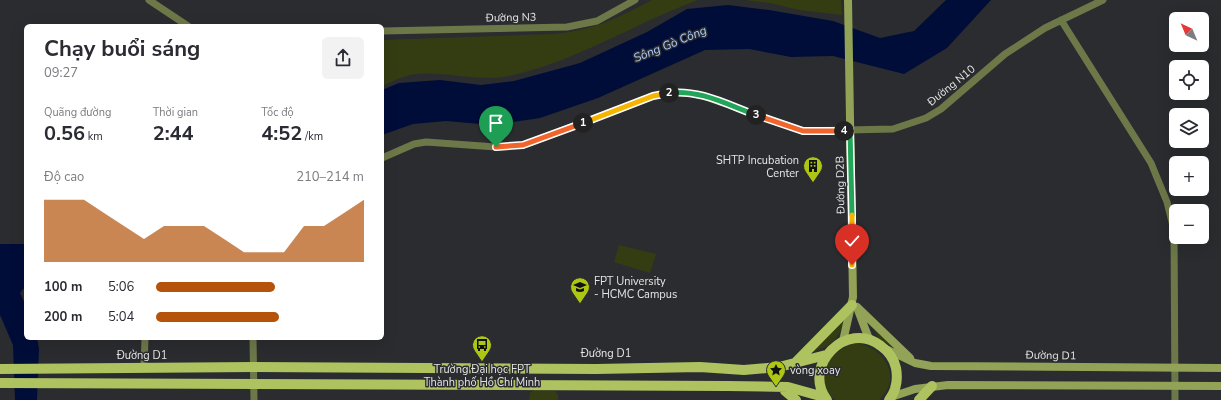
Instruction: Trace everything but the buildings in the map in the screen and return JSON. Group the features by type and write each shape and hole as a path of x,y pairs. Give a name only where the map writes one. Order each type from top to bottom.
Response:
{"main road":[{"path":"794,364 854,303"},
{"path":"826,398 820,386 819,375 821,364 826,354 834,346 843,341 856,338 869,339 885,348 892,357 896,372 896,388 890,399"},
{"name":"Đường D1","path":"0,369 61,367 514,369 700,367 744,370 779,367 826,354"},
{"path":"482,369 482,384"},
{"path":"0,383 60,386"},
{"path":"0,388 224,384 671,385 788,387 826,398"},
{"path":"671,385 679,389 781,391 796,389"},
{"path":"919,400 932,386"},
{"path":"781,391 796,400"}],"street":[{"path":"149,0 185,24"},
{"name":"Đường N3","path":"384,31 567,27 597,21 635,0"},
{"name":"Đường D2B","path":"843,341 854,303 848,0"},
{"name":"Đường N10","path":"384,157 414,144 434,141 496,147 523,145 653,96 675,92 700,95 803,131 893,128 926,118 941,109 1005,54 1061,20 1103,0"},
{"path":"1061,20 1151,163 1167,202 1174,230 1176,400"},
{"path":"854,303 915,363"},
{"name":"Đường D2B","path":"854,303 869,339"},
{"path":"144,367 145,340"},
{"path":"253,340 255,384 254,400"},
{"name":"Đường D1","path":"885,348 915,363 948,367 1221,368"},
{"path":"890,399 915,389 932,386 955,385 1221,386"}],"green space":[{"path":"652,0 698,0 652,19 584,51 513,75 488,78 440,74 416,74 403,77 384,85 384,40 553,34 581,30 604,23"},
{"path":"745,0 841,0 842,15 799,10 770,3"},
{"path":"619,245 656,254 650,273 614,262"},
{"path":"847,313 841,329 834,340 824,348 808,353"},
{"path":"870,322 900,351 880,340"},
{"path":"856,343 875,350 887,365 890,373 890,382 886,391 879,400 835,400 828,392 824,383 824,374 832,358 838,351"},
{"path":"535,390 555,391 558,395 558,400 529,400 530,393"}],"water":[{"name":"Sông Gò Công","path":"946,0 991,0 947,48 904,74 833,56 791,57 749,49 705,50 598,98 540,118 492,125 446,121 413,124 384,134 384,89 399,83 440,80 481,85 514,81 580,63 647,32 687,9 728,5 769,10 833,21 880,38 914,31"},
{"path":"0,244 24,244 24,289 20,293 24,302 24,340 37,340 39,349 37,400 15,400 13,345 0,315"}],"place":[{"name":"SHTP Incubation Center","path":"813,183"},
{"name":"FPT University - HCMC Campus","path":"580,304"},
{"name":"Trường Đại học FPT Thành phố Hồ Chí Minh","path":"482,362"},
{"name":"vòng xoay","path":"776,387"}],"route":[{"path":"496,147 523,145 653,96 675,92 687,92 700,95 790,128 803,131 815,132 850,130 852,265"}]}
